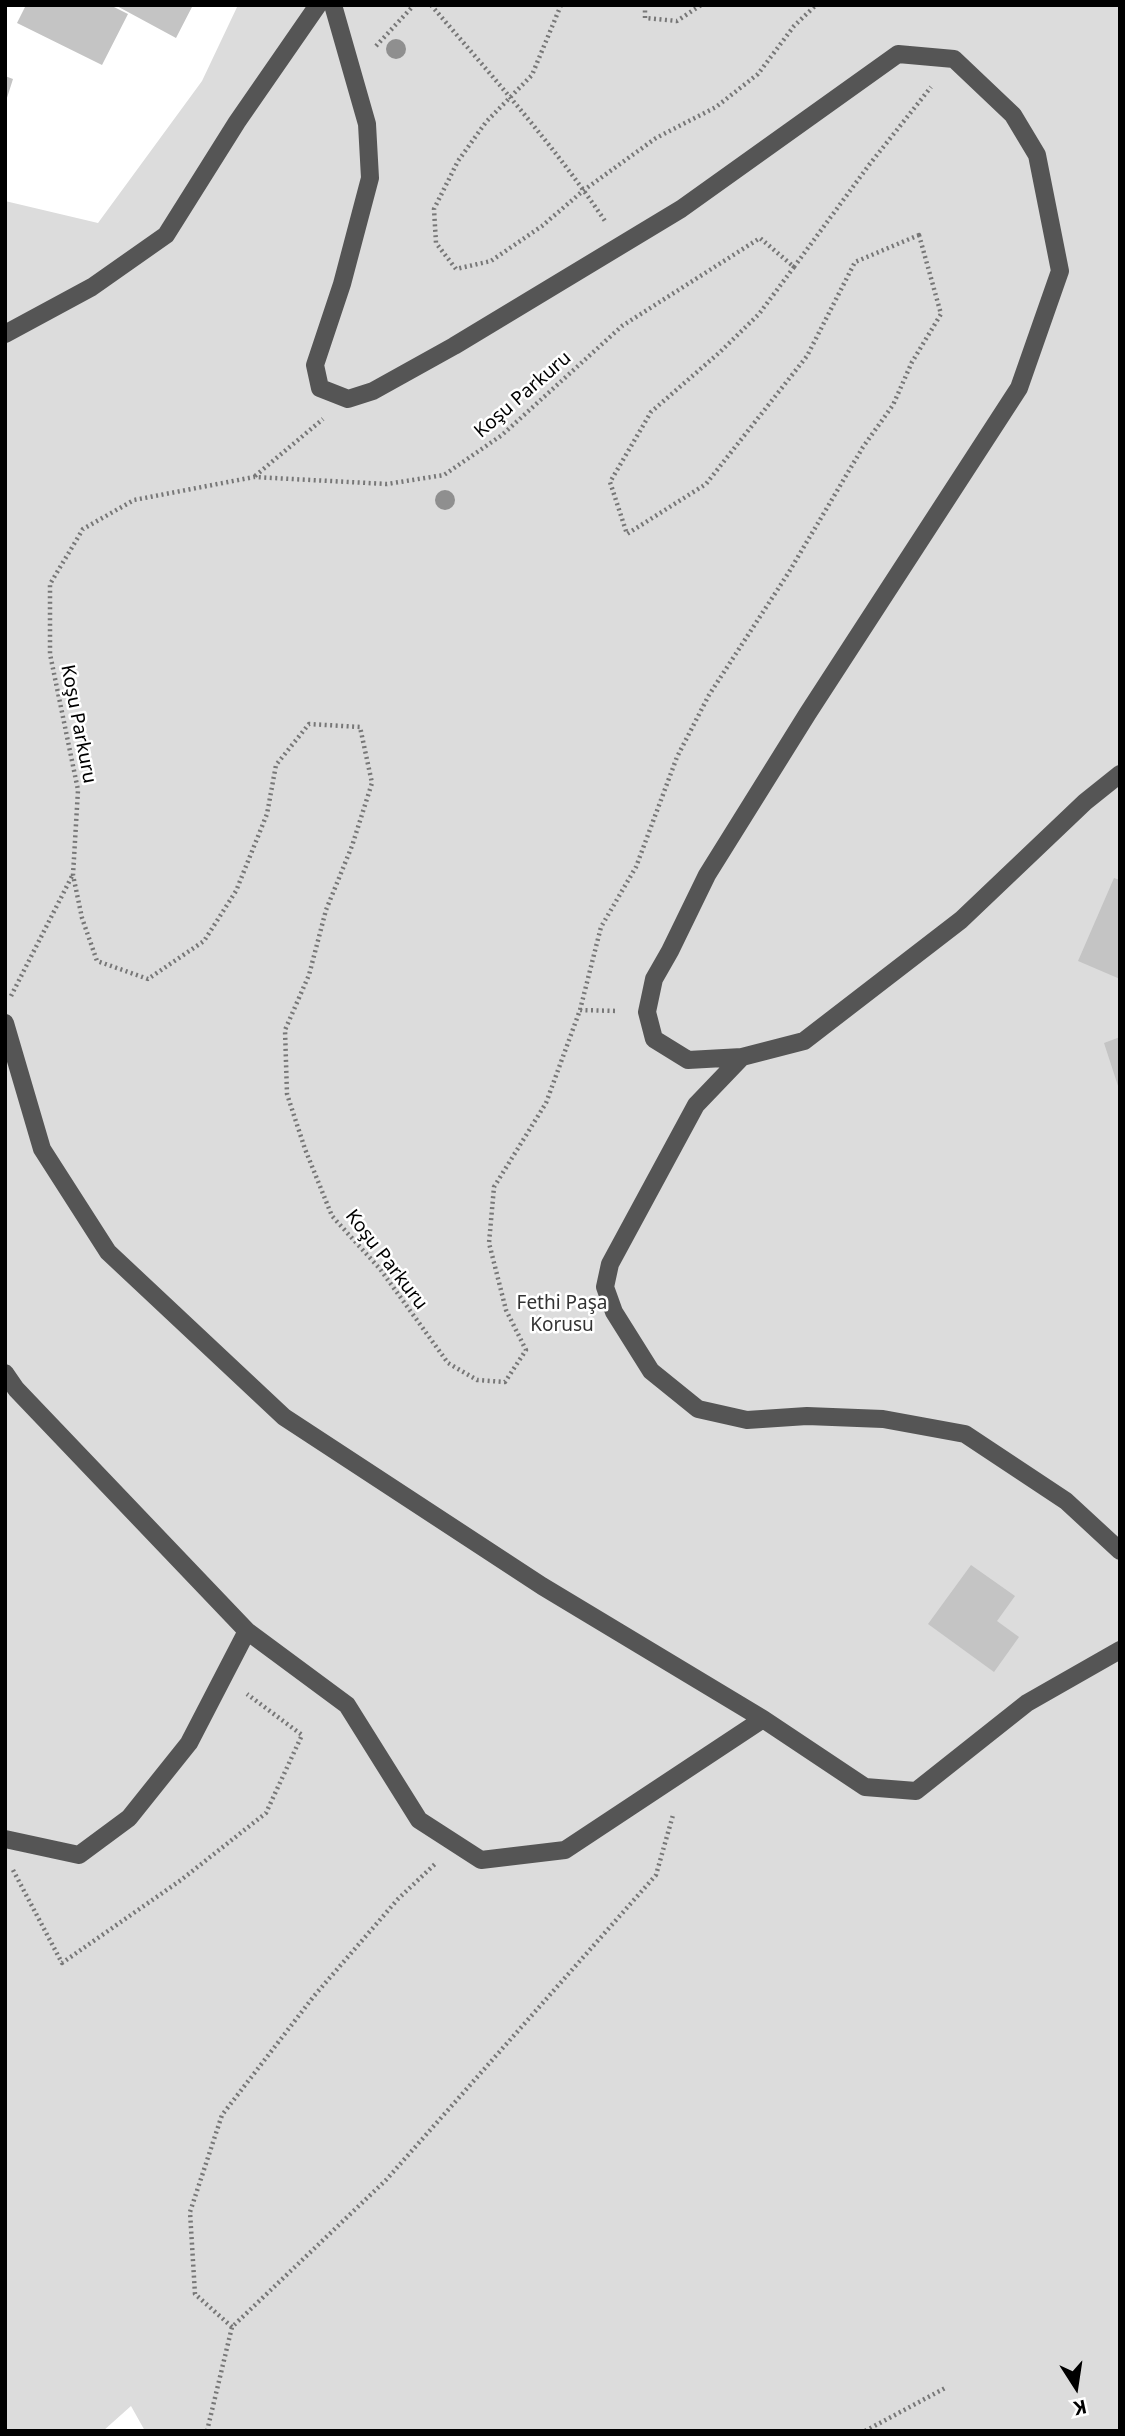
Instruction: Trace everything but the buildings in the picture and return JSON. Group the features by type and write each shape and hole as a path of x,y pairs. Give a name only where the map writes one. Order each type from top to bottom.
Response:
{"lane":[{"path":"5,334 92,287 166,235 237,122 318,5"},
{"path":"333,5 367,124 370,178 342,284 315,365 320,388 348,399 373,391 396,378 681,209 898,54 954,59 1013,115 1037,155 1060,271 1018,388 808,713 708,875 654,979 647,1012 654,1039 688,1060 742,1057 804,1041 961,920 1085,802 1120,774"},
{"path":"5,1023 42,1149 108,1252 284,1417 542,1586 763,1719 865,1787 916,1791 1027,1703 1120,1650"},
{"path":"742,1057 696,1105 610,1264 605,1287 609,1300 651,1371 698,1409 747,1420 807,1416 883,1419 965,1434 1066,1501 1120,1551"},
{"path":"5,1373 11,1388 247,1631 346,1704 419,1820 481,1860 565,1850 763,1719"},
{"path":"5,1839 79,1855 129,1818 189,1743 247,1631"}],"path":[{"path":"369,54 414,5"},
{"path":"431,5 511,98 584,190 621,244"},
{"path":"561,5 532,75 486,122 458,161 435,209 436,243 456,268 491,261 542,226 584,190 656,138 716,107 758,74 794,26 816,5"},
{"path":"645,5 645,18 677,21 701,5"},
{"path":"794,267 869,165 954,59"},
{"name":"Koşu Parkuru","path":"919,235 941,314 912,362 893,405 863,447 789,572 709,695 677,757 636,867 601,927 580,1010 546,1103 494,1187 489,1243 506,1310 526,1350 505,1382 477,1380 448,1363 380,1269 332,1216 304,1149 287,1094 285,1030 309,975 326,910 352,846 372,783 360,727 309,724 276,765 267,814 236,891 204,941 148,979 97,961 82,918 73,875 78,790 50,654 50,584 83,529 134,500 254,477 387,484 444,475 502,435 622,326 760,239 794,267 759,314 651,412 610,482 627,534 706,484 807,356 855,262 919,235"},
{"path":"254,477 348,399"},
{"path":"5,1007 73,875"},
{"path":"580,1010 647,1012"},
{"path":"12,1868 62,1963 181,1880 266,1813 302,1735 239,1688"},
{"path":"207,2431 232,2327 386,2180 656,1875 687,1770"},
{"path":"232,2327 195,2294 190,2212 222,2115 331,1976 398,1899 456,1844"},
{"path":"865,2431 947,2387"}],"green space":[{"name":"Fethi Paşa Korusu","path":"238,5 1120,5 1120,2431 145,2431 131,2406 103,2431 5,2431 5,201 98,223 202,81"}]}
